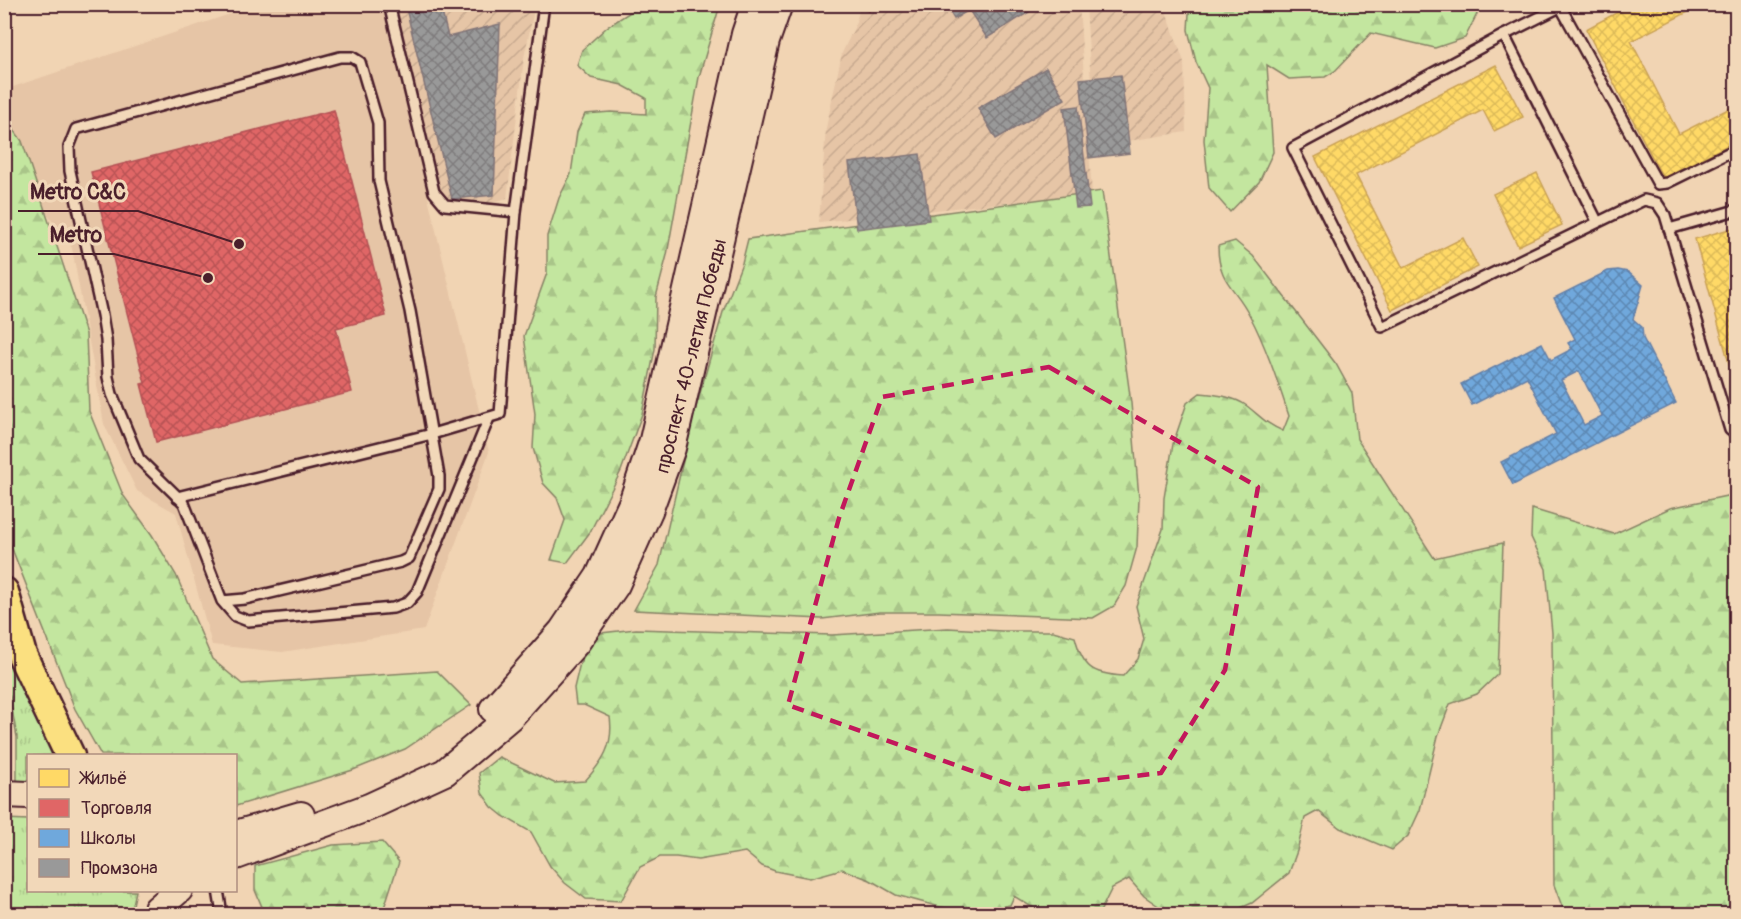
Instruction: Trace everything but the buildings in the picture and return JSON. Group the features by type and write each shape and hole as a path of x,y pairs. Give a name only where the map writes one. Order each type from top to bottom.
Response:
{"main road":[{"name":"проспект 40-летия Победы","path":"237,834 286,820 402,778 438,759 499,704 562,631 599,576 632,503 653,440 742,46 755,4"},
{"name":"проспект 40-летия Победы","path":"237,856 369,807 445,772 510,717 576,643 616,585 649,511 672,447 766,41 779,4"},
{"path":"4,592 22,655 69,754"},
{"path":"4,794 27,795"},
{"path":"156,905 177,892"}],"lane":[{"path":"389,4 434,192 445,205 516,212"},
{"path":"177,497 432,434 500,414 516,212 544,4"},
{"path":"1737,149 1667,183 1658,184 1562,6 1293,148 1382,327 1644,200 1657,203 1665,215 1730,430 1737,428"},
{"path":"1504,35 1597,222"},
{"path":"222,601 245,599 401,562 409,558 440,484 410,310 379,181 378,123 360,62 352,57 340,57 76,129 69,147 70,171 102,315 108,377 112,394 139,459 184,504 222,601 236,616 248,621 393,608 407,603 417,592 489,418"},
{"path":"1669,229 1737,210"},
{"path":"218,892 222,915"}],"highlighted area":[{"path":"1049,367 1258,487 1225,670 1161,773 1022,789 788,705 839,518 882,397"}],"shaded area":[{"path":"257,5 382,5 489,452 424,630 282,652 212,645 176,513 137,491 104,424 72,248 5,157 4,90"},
{"path":"385,5 535,5 524,58 507,198 462,212 438,191"},
{"path":"861,5 1079,5 1092,194 819,222 826,128 842,53 854,28"},
{"path":"1086,5 1164,5 1184,62 1186,132 1095,146"}],"green space":[{"path":"1194,4 1475,4 1477,14 1465,38 1435,48 1371,33 1335,71 1325,77 1289,79 1267,65 1273,152 1259,182 1230,212 1209,188 1204,140 1208,88 1196,62 1188,30 1189,14"},
{"path":"641,5 720,5 699,77 667,255 656,297 655,349 642,414 621,471 590,532 567,563 551,560 565,520 557,498 543,483 533,448 535,414 524,336 547,273 547,236 559,198 571,174 577,132 585,114 611,112 646,114 646,98 622,85 591,78 577,65 582,50 607,27"},
{"path":"5,117 22,141 86,334 89,411 123,495 152,535 176,575 212,659 242,684 437,671 471,705 405,749 353,770 237,806 237,754 100,754 75,709 5,531"},
{"path":"1102,191 1131,403 1139,498 1137,547 1126,586 1114,606 1093,618 880,612 822,619 634,610 659,565 693,418 723,312 742,263 748,239"},
{"path":"1235,241 1253,256 1336,364 1352,393 1357,439 1434,558 1503,543 1498,674 1477,694 1450,704 1438,736 1420,810 1408,836 1392,850 1340,828 1318,811 1305,818 1289,873 1252,903 1227,914 1170,914 1144,896 1129,879 1112,888 1099,914 1043,914 1014,896 1010,905 973,912 940,907 896,895 870,880 842,869 810,878 775,871 762,866 745,852 698,860 660,857 640,867 621,901 586,899 565,883 550,866 531,832 492,807 482,793 479,773 499,757 554,783 585,781 602,759 609,744 610,717 584,705 576,705 574,688 580,663 592,642 601,633 636,629 832,635 948,628 1053,631 1075,637 1082,656 1096,671 1123,676 1138,659 1144,639 1136,606 1163,529 1164,498 1173,444 1187,403 1200,393 1230,398 1247,406 1268,423 1283,431 1289,416 1256,328 1245,306 1224,277 1221,268 1218,246"},
{"path":"1736,494 1736,914 1565,914 1554,885 1552,633 1546,569 1531,537 1532,509 1614,534 1670,508"},
{"path":"4,617 62,754 27,754 27,782 17,781 17,737 5,671"},
{"path":"4,819 27,820 27,892 136,892 131,914 5,914"},
{"path":"382,842 399,862 382,914 265,914 255,890 255,866 333,845"}],"place":[{"name":"Metro C&C","path":"239,244"},
{"name":"Metro","path":"208,278"}]}
